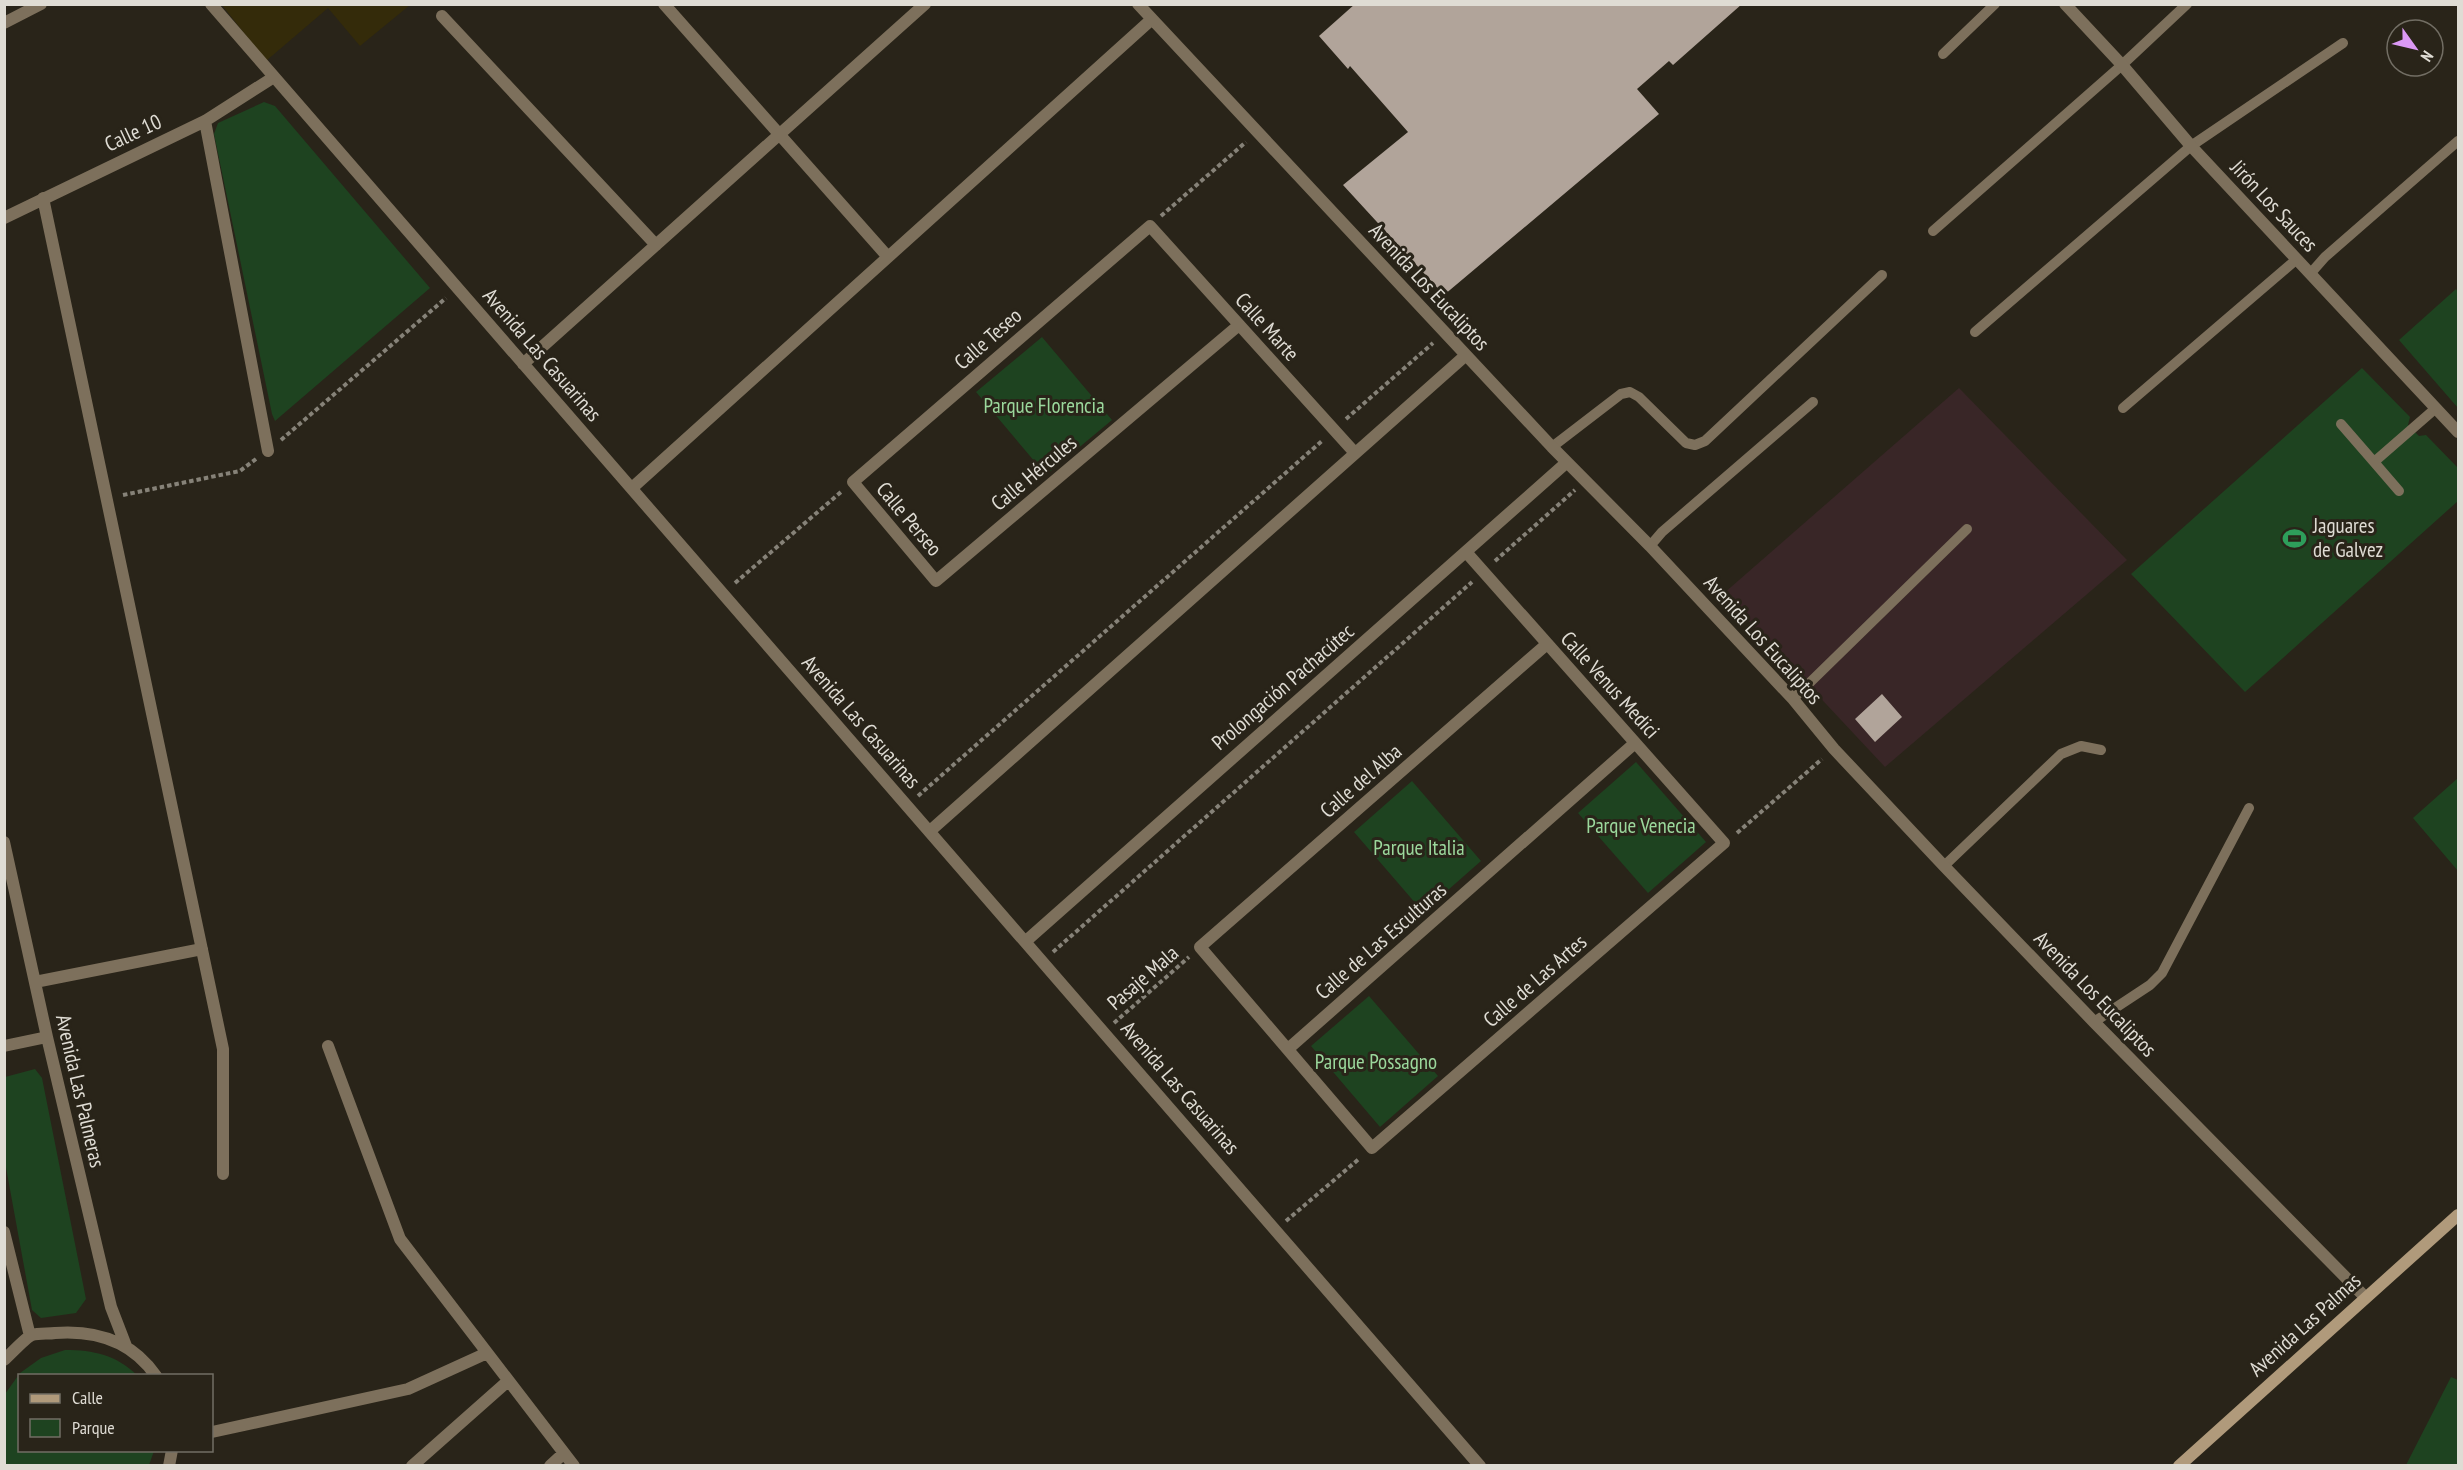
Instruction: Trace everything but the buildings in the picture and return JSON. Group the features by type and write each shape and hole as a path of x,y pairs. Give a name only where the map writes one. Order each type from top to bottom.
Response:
{"main road":[{"name":"Avenida Las Palmas","path":"2179,1466 2458,1215"}],"street":[{"path":"4,23 41,4"},
{"name":"Avenida Las Casuarinas","path":"211,4 1480,1466"},
{"path":"664,4 781,133 888,257"},
{"path":"523,364 925,4"},
{"name":"Avenida Los Eucaliptos","path":"1138,4 1566,463 1650,546 1793,699 1834,749 1944,866 2365,1297"},
{"name":"Jirón Los Sauces","path":"2065,4 2122,65 2191,146 2458,432"},
{"path":"442,16 656,245"},
{"path":"632,488 1152,19"},
{"name":"Calle 10","path":"4,218 205,121 274,77"},
{"path":"205,121 268,451"},
{"path":"43,198 223,1049 223,1174"},
{"name":"Calle Marte","path":"1150,226 1355,453"},
{"name":"Calle Teseo","path":"853,482 1150,226"},
{"name":"Calle Hércules","path":"936,581 1239,325"},
{"path":"930,831 1466,355"},
{"name":"Prolongación Pachacútec","path":"1026,941 1566,463"},
{"name":"Calle Perseo","path":"853,482 936,581"},
{"name":"Calle Venus Medici","path":"1466,552 1724,843"},
{"name":"Calle del Alba","path":"1200,947 1547,644"},
{"name":"Calle de Las Esculturas","path":"1288,1049 1635,743"},
{"name":"Avenida Las Palmeras","path":"4,842 47,1037 111,1307 126,1346"},
{"name":"Calle de Las Artes","path":"1372,1148 1724,843"},
{"path":"1200,947 1372,1148"},
{"path":"35,982 202,949"},
{"path":"4,1046 47,1037"},
{"path":"328,1046 400,1239 574,1466"},
{"path":"4,1232 30,1336"},
{"path":"4,1360 30,1336 74,1332 101,1335 126,1346 148,1364 155,1374"},
{"path":"213,1432 408,1389 487,1353"},
{"path":"412,1466 508,1381"},
{"path":"550,1466 563,1454"}],"lane":[{"path":"1943,54 1995,4"},
{"path":"1933,231 2122,65 2187,4"},
{"path":"1975,332 2191,146 2343,43"},
{"path":"2310,274 2325,257 2458,141"},
{"path":"2123,408 2297,259"},
{"path":"1552,447 1621,394 1630,392 1639,397 1686,443 1695,445 1705,441 1882,275"},
{"path":"1650,546 1662,532 1813,402"},
{"path":"2374,462 2436,408"},
{"path":"2341,424 2399,491"},
{"path":"1793,699 1967,529"},
{"path":"1944,866 2061,754 2081,746 2101,750"},
{"path":"2094,1022 2150,985 2162,973 2248,808"}],"path":[{"path":"1150,226 1258,132"},
{"path":"106,498 240,471 268,451 458,288"},
{"path":"908,805 1445,333"},
{"path":"723,593 853,482"},
{"path":"1043,960 1584,482"},
{"path":"1724,843 1834,749"},
{"name":"Pasaje Mala","path":"1104,1032 1200,947"},
{"path":"1277,1230 1372,1148"}],"shaded area":[{"path":"1959,388 2127,560 1885,767 1723,594"}],"green space":[{"path":"264,102 275,106 430,288 275,421 214,134 218,123"},
{"path":"2456,289 2458,292 2458,408 2399,340"},
{"name":"Parque Florencia","path":"1042,337 1112,420 1046,475 976,392"},
{"name":"Jaguares de Galvez","path":"2362,368 2410,417 2408,425 2419,436 2426,435 2458,468 2458,501 2245,692 2131,574"},
{"name":"Parque Venecia","path":"1636,762 1706,842 1648,893 1578,813"},
{"path":"2458,778 2458,871 2413,818"},
{"name":"Parque Italia","path":"1412,781 1481,861 1423,912 1354,832"},
{"name":"Parque Possagno","path":"1369,996 1438,1076 1380,1127 1311,1046"},
{"path":"35,1069 42,1078 86,1299 76,1313 41,1318 32,1310 5,1162 5,1077"},
{"path":"65,1350 86,1351 113,1358 136,1374 19,1374 41,1358"},
{"path":"18,1376 18,1452 154,1452 149,1465 5,1465 5,1394"},
{"path":"2451,1377 2458,1380 2458,1465 2406,1465"}],"sand":[{"path":"222,5 410,5 360,46 328,8 266,61"}],"place":[{"name":"Jaguares de Galvez","path":"2295,538"}]}
